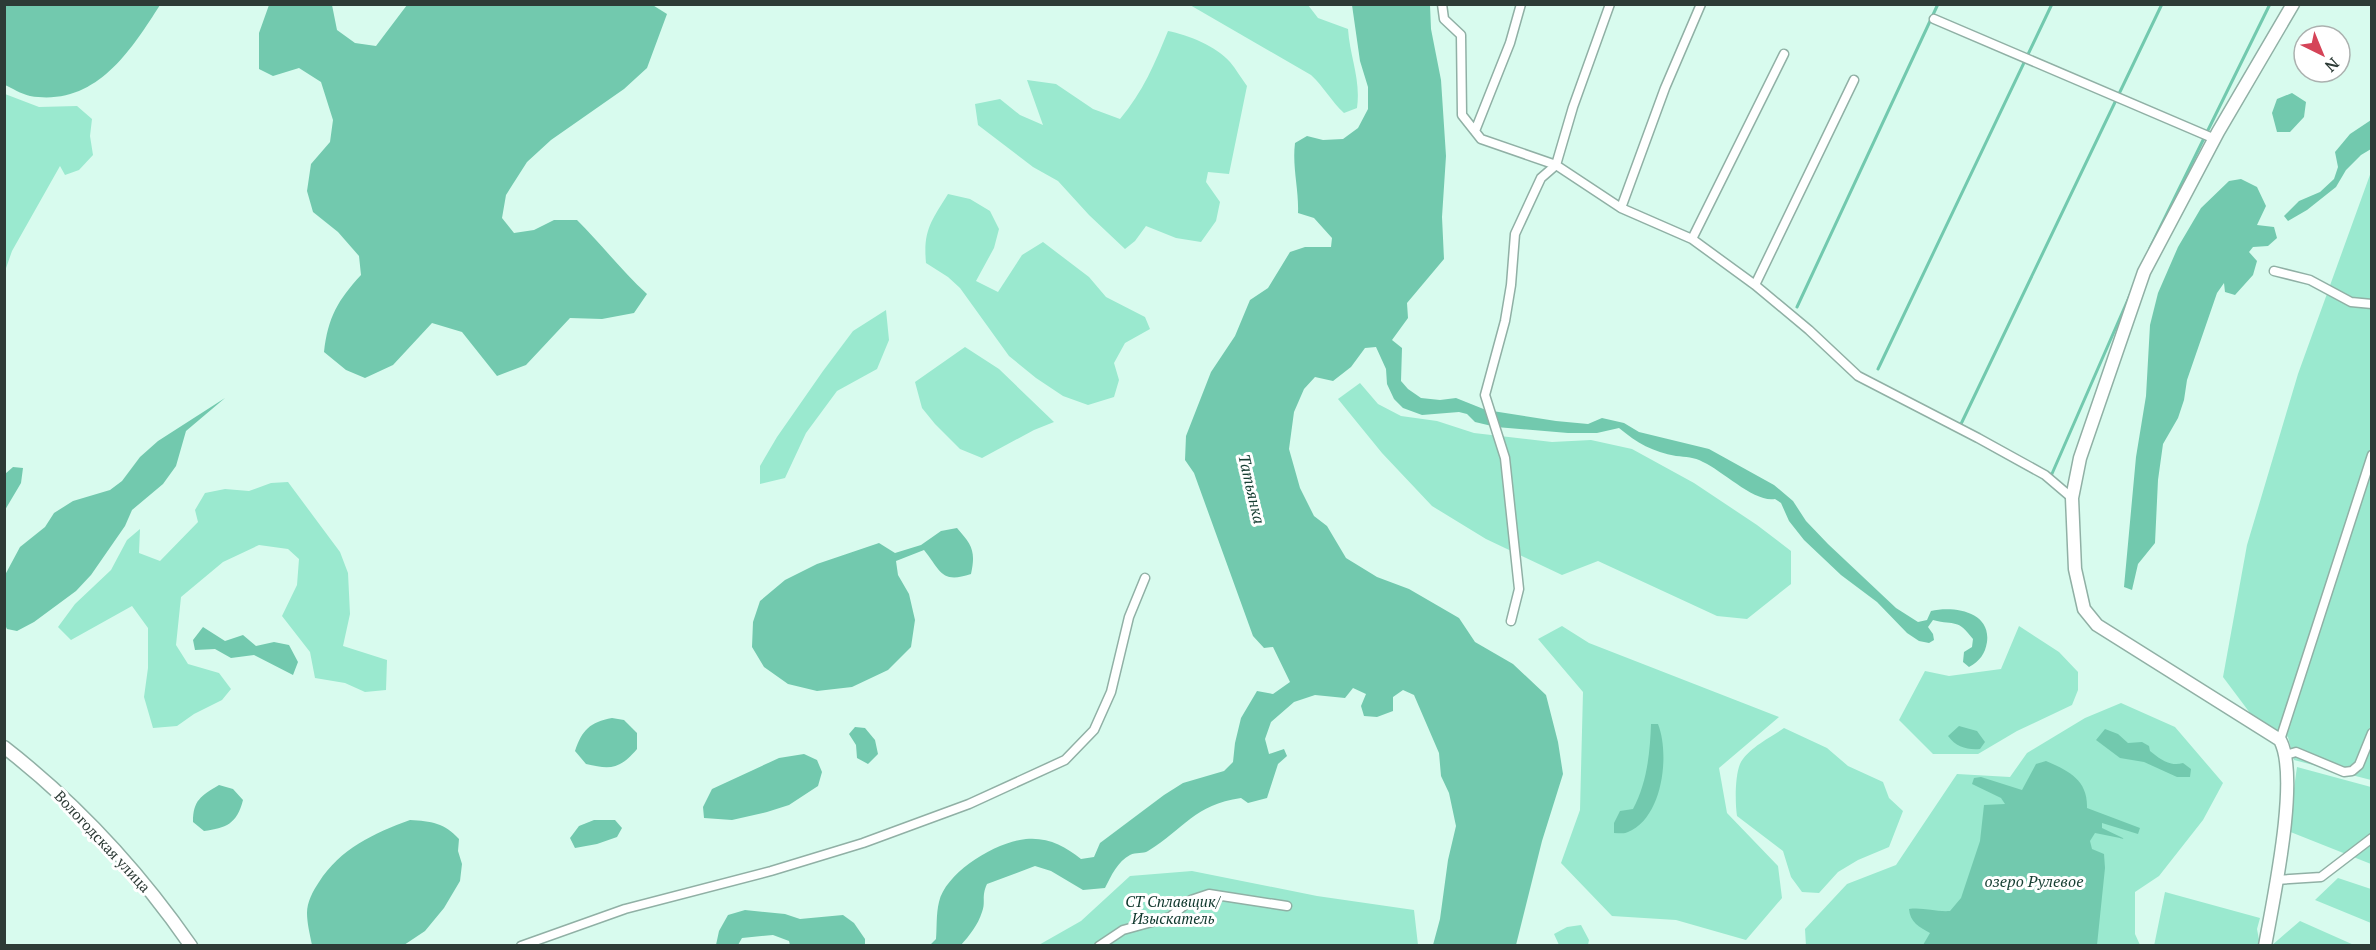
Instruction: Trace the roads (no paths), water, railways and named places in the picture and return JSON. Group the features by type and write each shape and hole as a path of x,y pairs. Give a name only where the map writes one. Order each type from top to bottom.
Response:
{"street":[{"path":"1442,4 1444,19 1461,35 1462,115 1482,139 1556,165 1621,208 1692,239 1755,285 1809,330 1858,376 2035,470 2072,498"},
{"path":"1475,131 1510,43 1521,4"},
{"path":"1511,621 1519,589 1505,458 1485,395 1505,321 1511,285 1515,234 1541,178 1556,165 1573,107 1610,4"},
{"path":"1621,208 1665,88 1701,4"},
{"path":"2265,945 2288,784 2286,755 2280,740 2097,625 2084,609 2075,568 2072,498 2080,458 2144,272 2215,139 2293,4"},
{"path":"1934,19 2215,139"},
{"path":"1692,239 1784,54"},
{"path":"1755,285 1854,80"},
{"path":"2274,271 2310,280 2351,302 2372,304"},
{"path":"2280,740 2372,455"},
{"path":"521,945 625,909 771,871 863,843 969,804 1065,760 1094,730 1111,692 1130,617 1145,578"},
{"path":"2286,755 2296,752 2343,772 2352,771 2359,765 2372,733"},
{"name":"Вологодская улица","path":"4,747 39,774 84,817 129,866 191,945"},
{"path":"2276,880 2321,877 2372,838"},
{"path":"1099,945 1123,930 1170,916 1191,900 1209,894 1287,906"}],"water":[{"path":"5,4 160,5 136,41 108,72 92,84 74,93 53,97 30,96 5,85"},
{"path":"651,4 667,14 647,68 624,89 551,140 527,162 506,195 502,218 514,233 534,230 554,220 577,220 647,294 634,313 602,319 570,318 526,365 497,376 462,332 432,323 393,365 365,378 346,370 324,352 328,329 335,310 361,275 359,256 338,232 313,212 307,191 311,164 330,142 333,120 321,82 299,68 273,76 259,69 259,33 269,5 332,5 337,30 355,43 376,46 407,5"},
{"name":"Татьянка","path":"1352,5 1430,5 1431,29 1441,80 1446,156 1442,217 1444,259 1407,303 1408,318 1392,340 1402,348 1401,381 1408,389 1421,398 1440,400 1456,398 1486,410 1556,421 1588,424 1602,418 1624,423 1639,432 1709,449 1774,485 1793,501 1806,521 1828,544 1896,608 1918,622 1927,620 1931,611 1950,609 1977,617 1987,632 1985,650 1979,660 1969,667 1963,662 1964,652 1972,647 1973,639 1959,625 1933,620 1928,627 1934,640 1929,643 1919,641 1907,633 1877,602 1841,575 1804,540 1789,521 1781,503 1775,499 1758,496 1700,460 1653,449 1619,428 1597,433 1568,433 1496,427 1475,422 1467,414 1459,412 1422,415 1403,408 1394,399 1387,384 1386,369 1376,347 1365,348 1351,367 1333,381 1315,377 1304,389 1294,412 1289,449 1300,488 1314,516 1327,526 1346,558 1377,577 1409,589 1459,618 1475,642 1513,664 1546,695 1558,742 1563,774 1542,841 1516,945 1433,945 1440,919 1448,860 1456,826 1449,793 1441,776 1439,753 1414,695 1403,690 1393,697 1393,711 1377,717 1364,716 1361,706 1366,694 1353,688 1345,698 1315,695 1294,702 1271,722 1265,739 1269,754 1284,749 1287,756 1278,764 1267,798 1248,803 1241,798 1225,801 1201,812 1148,851 1132,854 1122,861 1105,888 1083,890 1051,871 1035,866 987,884 980,917 961,945 929,946 936,939 938,907 944,891 951,880 974,860 1001,846 1026,839 1042,839 1056,843 1081,859 1094,857 1100,843 1164,795 1183,783 1224,771 1233,762 1241,718 1257,691 1273,694 1290,682 1273,647 1264,648 1253,636 1194,473 1185,460 1186,436 1211,372 1235,336 1250,300 1268,288 1290,252 1305,247 1331,247 1332,238 1314,218 1298,213 1295,143 1307,136 1323,140 1343,139 1358,128 1368,109 1368,87 1360,61"},
{"path":"2292,93 2306,102 2304,117 2290,132 2277,132 2272,113 2277,99"},
{"path":"2371,120 2371,149 2361,155 2346,170 2336,187 2307,210 2288,221 2284,216 2299,201 2320,192 2334,179 2338,167 2335,152 2350,134"},
{"path":"2241,179 2257,187 2266,206 2257,225 2274,227 2277,238 2268,246 2253,247 2249,252 2257,261 2253,275 2235,295 2225,292 2224,283 2217,293 2187,380 2178,418 2163,444 2158,480 2155,543 2138,564 2132,590 2124,587 2136,457 2146,396 2150,325 2158,293 2178,247 2201,208 2229,181"},
{"path":"225,398 186,431 176,466 163,484 132,510 125,526 91,575 76,591 34,622 17,631 7,629 5,625 5,575 20,547 45,527 54,513 73,501 110,490 122,481 140,457 158,441"},
{"path":"13,467 23,468 21,483 5,510 5,474"},
{"path":"957,528 972,549 971,574 953,577 943,574 924,550 896,561 898,575 909,594 915,620 911,647 888,670 852,687 817,691 788,684 764,667 752,647 753,622 760,601 785,580 817,564 879,543 895,553 921,545 941,531"},
{"path":"203,627 225,641 243,635 256,646 274,642 289,645 298,662 293,675 254,655 231,658 215,649 195,650 193,640"},
{"path":"612,718 624,720 637,733 637,749 625,761 614,766 602,767 586,764 575,751 584,732 598,722"},
{"path":"1651,724 1658,724 1663,752 1661,784 1656,800 1640,825 1627,833 1614,833 1614,823 1620,811 1633,809 1642,789 1649,757"},
{"path":"1959,726 1977,731 1985,742 1980,749 1962,747 1951,740 1948,736"},
{"path":"855,727 865,728 875,740 878,754 868,764 857,758 856,745 849,734"},
{"path":"2105,729 2118,734 2128,743 2142,742 2165,762 2183,763 2191,769 2190,777 2177,777 2144,762 2120,758 2096,740"},
{"path":"804,754 817,760 822,772 818,786 789,805 732,820 704,818 703,807 712,789 779,758"},
{"name":"озеро Рулевое","path":"2046,761 2069,773 2081,783 2087,808 2140,828 2138,834 2102,823 2102,828 2125,839 2095,833 2090,841 2092,849 2104,854 2105,868 2097,945 1923,945 1930,933 1913,921 1909,909 1950,911 1961,898 1980,841 1984,805 2005,804 2001,798 1972,784 1974,778 1981,777 2022,790 2036,764"},
{"path":"219,785 233,789 243,800 241,808 230,823 204,831 193,822 196,804 199,799"},
{"path":"410,820 437,824 448,829 459,839 458,851 462,864 460,881 444,908 425,931 404,945 312,945 308,905 327,870 359,844"},
{"path":"594,820 615,820 622,828 617,837 575,848 570,838 579,826"},
{"path":"745,910 785,914 800,919 843,915 854,923 865,939 865,945 790,945 789,941 773,935 742,938 738,945 716,945 719,931 728,915"}],"waterway":[{"path":"1797,307 1938,4"},
{"path":"1878,369 2052,4"},
{"path":"1961,424 2162,4"},
{"path":"2150,248 2270,4"},
{"path":"2051,476 2130,295"}],"park label":[{"name":"СТ Сплавщик/ Изыскатель","path":"1173,910"}]}
